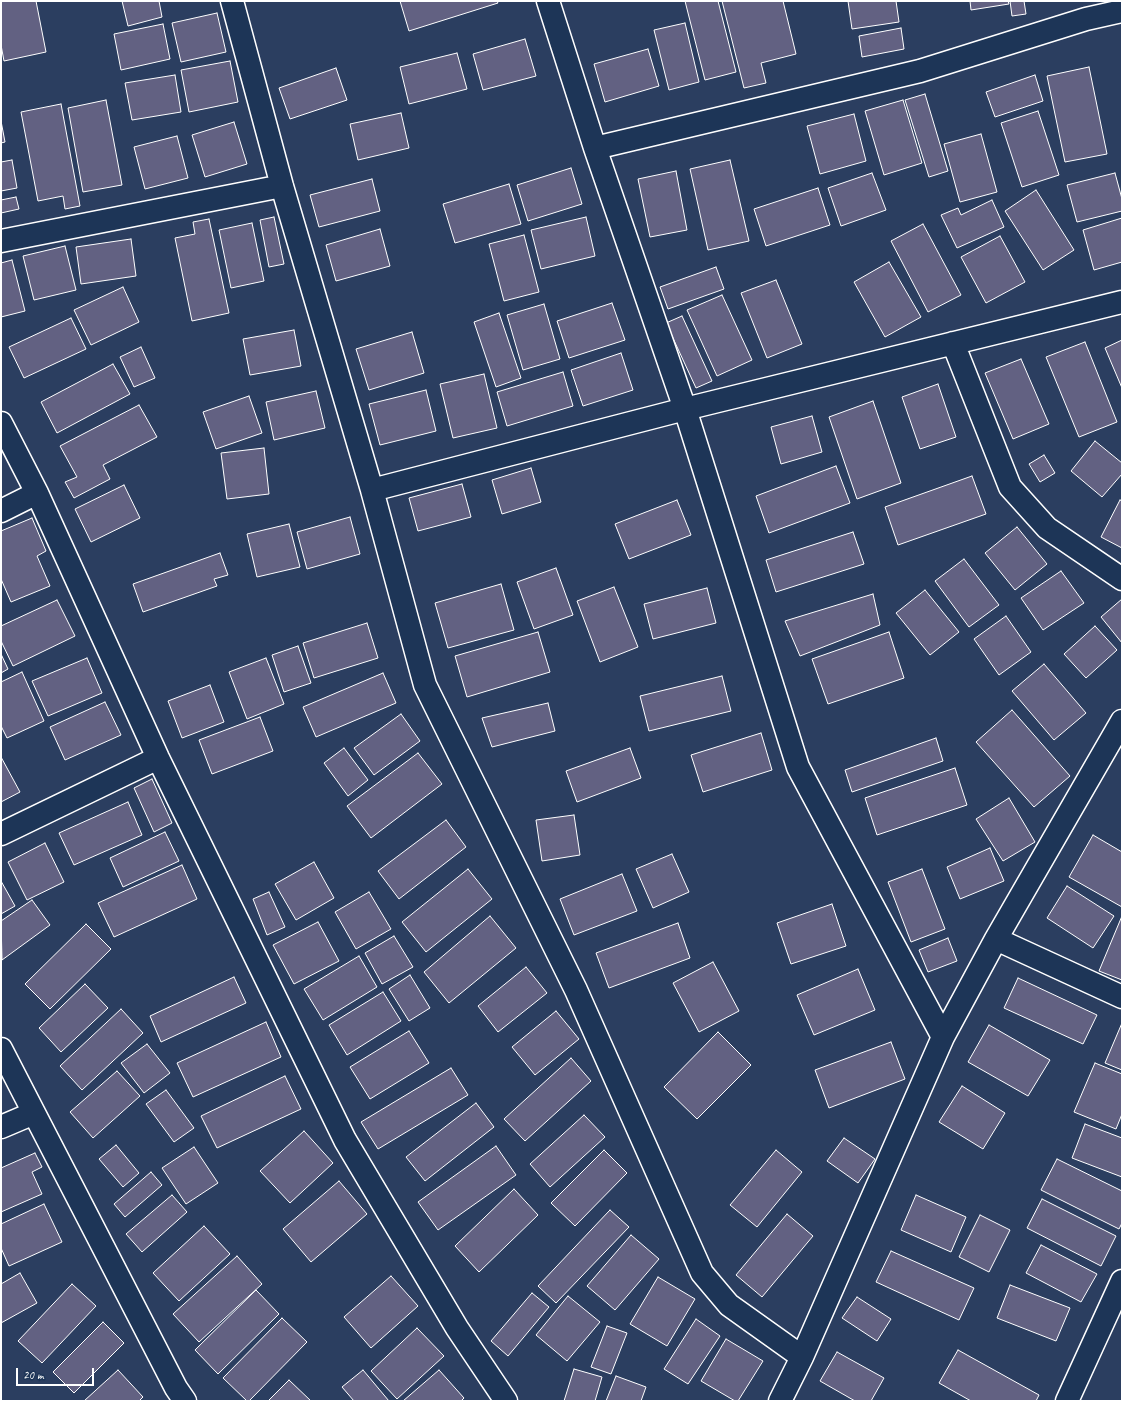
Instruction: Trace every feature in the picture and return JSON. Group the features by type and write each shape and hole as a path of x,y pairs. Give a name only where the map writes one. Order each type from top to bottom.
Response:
{"street":[{"path":"232,1 282,186 372,490 425,685 576,990 702,1273 729,1305 802,1357"},
{"path":"548,1 595,148 685,409 798,767 943,1037"},
{"path":"595,148 920,71 1086,19 1122,11"},
{"path":"1,242 282,186"},
{"path":"372,490 685,409 1122,302"},
{"path":"953,343 1010,487 1047,528 1122,579"},
{"path":"1,422 37,493 158,758 345,1140 457,1328 506,1401"},
{"path":"1,511 37,493"},
{"path":"780,1401 802,1357 943,1037 996,939 1122,721"},
{"path":"1,834 158,758"},
{"path":"996,939 1122,997"},
{"path":"1,1050 34,1113 175,1397"},
{"path":"1,1127 34,1113"},
{"path":"1067,1401 1122,1281"}],"building":[{"path":"1,1 36,1 46,52 4,61 1,45"},
{"path":"122,1 159,1 162,17 128,26"},
{"path":"400,1 497,1 498,3 409,31"},
{"path":"685,1 718,1 736,72 705,80"},
{"path":"722,1 783,1 796,54 761,63 766,83 744,88"},
{"path":"848,1 896,1 899,22 852,29"},
{"path":"970,1 1008,1 1009,4 971,10"},
{"path":"1010,1 1024,1 1026,14 1012,16"},
{"path":"217,13 226,52 181,62 172,23"},
{"path":"685,23 699,82 669,90 654,30"},
{"path":"163,24 170,59 121,70 114,34"},
{"path":"901,28 904,49 862,57 859,36"},
{"path":"525,39 536,76 483,90 473,54"},
{"path":"648,49 659,86 605,102 594,64"},
{"path":"457,53 467,89 409,104 400,67"},
{"path":"230,61 238,102 189,112 181,70"},
{"path":"1089,67 1107,154 1065,162 1047,76"},
{"path":"336,68 347,100 290,119 279,88"},
{"path":"175,75 181,112 132,120 125,83"},
{"path":"1035,75 1043,101 995,117 986,92"},
{"path":"925,94 948,171 929,177 905,100"},
{"path":"106,100 122,185 83,192 68,108"},
{"path":"903,100 922,163 884,175 865,111"},
{"path":"61,104 80,206 65,209 63,196 38,201 21,112"},
{"path":"1038,111 1059,175 1022,187 1001,123"},
{"path":"401,113 409,148 358,160 350,124"},
{"path":"854,114 866,161 820,174 807,126"},
{"path":"1,121 5,142 1,143"},
{"path":"234,122 247,164 205,177 192,135"},
{"path":"981,134 997,192 960,202 944,144"},
{"path":"177,136 188,178 145,189 134,147"},
{"path":"12,160 17,188 1,191 1,162"},
{"path":"730,160 749,241 708,250 690,169"},
{"path":"571,168 582,204 528,221 517,185"},
{"path":"676,171 687,230 650,237 638,179"},
{"path":"872,173 886,210 841,226 828,188"},
{"path":"1115,173 1122,199 1122,211 1077,222 1067,185"},
{"path":"372,179 380,211 319,227 310,195"},
{"path":"509,184 521,224 455,243 443,204"},
{"path":"818,188 830,225 766,246 754,209"},
{"path":"1036,190 1074,250 1043,270 1005,211"},
{"path":"16,197 19,209 1,213 1,200"},
{"path":"992,200 1004,227 957,248 941,215 958,208 961,215"},
{"path":"274,217 284,264 269,267 260,220"},
{"path":"586,217 595,256 541,269 531,230"},
{"path":"1122,218 1122,262 1094,270 1083,230"},
{"path":"209,219 229,313 192,321 175,238 195,234 193,222"},
{"path":"252,223 264,281 231,288 219,230"},
{"path":"923,224 961,295 928,312 891,241"},
{"path":"380,229 390,266 336,281 326,245"},
{"path":"524,235 539,292 504,301 489,244"},
{"path":"1000,236 1025,282 986,303 961,257"},
{"path":"131,239 136,276 81,284 76,247"},
{"path":"65,246 76,290 34,300 23,256"},
{"path":"12,260 25,311 1,317 1,263"},
{"path":"889,262 921,317 885,337 854,282"},
{"path":"716,267 724,289 668,309 660,287"},
{"path":"776,280 802,344 767,358 741,293"},
{"path":"123,287 139,322 91,345 74,310"},
{"path":"722,295 752,360 717,376 687,310"},
{"path":"612,303 625,340 569,358 557,321"},
{"path":"544,304 560,359 523,370 507,315"},
{"path":"499,313 521,378 496,387 474,322"},
{"path":"682,316 712,381 696,388 666,323"},
{"path":"71,318 86,349 24,378 9,347"},
{"path":"294,330 301,366 250,375 243,339"},
{"path":"412,332 424,373 369,390 356,349"},
{"path":"1122,340 1122,388 1105,348"},
{"path":"1085,342 1117,422 1079,437 1046,357"},
{"path":"141,347 155,378 134,387 120,357"},
{"path":"621,353 633,390 583,406 571,370"},
{"path":"1021,359 1049,424 1013,439 985,373"},
{"path":"113,364 130,394 57,433 41,402"},
{"path":"563,372 573,406 507,426 497,392"},
{"path":"484,374 497,428 453,438 440,384"},
{"path":"938,384 956,437 920,449 902,397"},
{"path":"426,390 436,431 380,445 369,404"},
{"path":"316,391 325,428 274,440 266,402"},
{"path":"249,396 262,433 216,449 203,412"},
{"path":"873,401 901,483 857,499 829,417"},
{"path":"139,405 157,437 103,465 110,479 74,498 65,482 77,477 60,446"},
{"path":"812,416 822,452 781,464 771,427"},
{"path":"1095,441 1122,463 1122,474 1102,497 1071,471"},
{"path":"264,448 269,494 227,499 221,453"},
{"path":"1044,455 1055,473 1040,482 1029,464"},
{"path":"836,466 850,503 769,533 756,496"},
{"path":"531,468 541,502 502,514 492,480"},
{"path":"972,476 986,514 898,545 885,507"},
{"path":"462,484 471,517 418,531 409,498"},
{"path":"124,485 140,518 91,542 75,509"},
{"path":"677,500 691,535 629,559 615,524"},
{"path":"1120,500 1122,501 1122,548 1101,537"},
{"path":"350,517 360,554 307,569 297,532"},
{"path":"32,518 46,551 37,556 50,586 11,602 1,579 1,531"},
{"path":"289,524 300,567 257,577 247,534"},
{"path":"1017,527 1047,564 1015,590 985,553"},
{"path":"853,532 864,564 776,592 766,560"},
{"path":"220,553 228,575 214,579 217,586 143,612 133,584"},
{"path":"964,559 999,605 969,627 935,581"},
{"path":"556,568 573,615 534,629 517,582"},
{"path":"1061,571 1084,603 1043,630 1021,598"},
{"path":"501,584 514,630 448,648 435,603"},
{"path":"614,587 638,647 600,662 577,601"},
{"path":"707,588 716,623 653,639 644,604"},
{"path":"925,590 959,632 930,655 896,613"},
{"path":"873,594 880,625 800,656 785,621"},
{"path":"1122,599 1122,643 1101,617"},
{"path":"57,600 75,636 13,666 1,641 1,626"},
{"path":"1006,616 1031,652 999,675 974,639"},
{"path":"367,623 378,658 314,678 303,643"},
{"path":"1095,626 1117,650 1086,678 1064,654"},
{"path":"538,632 550,672 467,697 455,656"},
{"path":"889,632 904,678 828,704 812,659"},
{"path":"298,646 311,683 284,692 272,655"},
{"path":"1,654 8,669 1,673"},
{"path":"87,658 102,693 48,716 32,681"},
{"path":"266,658 284,704 247,719 229,672"},
{"path":"1044,664 1086,713 1054,740 1012,691"},
{"path":"22,672 44,721 7,738 1,726 1,682"},
{"path":"383,673 396,703 316,737 303,707"},
{"path":"722,676 731,711 649,731 640,696"},
{"path":"210,685 224,722 182,738 168,701"},
{"path":"105,702 121,735 65,760 50,727"},
{"path":"548,703 555,731 492,747 482,718"},
{"path":"1012,710 1070,776 1034,807 976,742"},
{"path":"401,714 420,741 374,775 354,748"},
{"path":"260,717 273,751 212,774 199,740"},
{"path":"761,733 772,770 703,792 691,755"},
{"path":"936,738 943,761 852,792 845,770"},
{"path":"344,748 368,780 348,796 324,763"},
{"path":"630,748 641,778 577,802 566,771"},
{"path":"418,753 442,784 371,838 347,806"},
{"path":"1,757 20,792 1,802"},
{"path":"955,768 967,805 877,835 865,798"},
{"path":"152,779 172,823 154,832 134,788"},
{"path":"1009,798 1035,842 1003,861 976,819"},
{"path":"128,802 142,835 74,865 59,833"},
{"path":"574,815 580,855 542,861 536,820"},
{"path":"446,820 466,847 399,899 378,871"},
{"path":"165,832 179,861 123,887 110,858"},
{"path":"1093,835 1122,852 1122,907 1069,877"},
{"path":"45,843 64,882 27,900 8,862"},
{"path":"990,848 1004,881 960,899 947,867"},
{"path":"672,854 689,892 653,908 636,869"},
{"path":"314,862 334,898 296,920 275,884"},
{"path":"182,865 197,899 114,937 98,903"},
{"path":"468,869 492,899 426,952 402,922"},
{"path":"922,869 945,929 911,942 888,882"},
{"path":"622,874 637,911 574,935 560,899"},
{"path":"1,881 15,906 1,914"},
{"path":"1067,886 1114,916 1093,948 1047,918"},
{"path":"269,892 285,927 267,935 253,899"},
{"path":"369,892 391,929 356,949 335,912"},
{"path":"32,900 50,925 2,960 1,921"},
{"path":"832,904 846,946 791,964 777,923"},
{"path":"490,916 516,948 449,1003 424,972"},
{"path":"1122,916 1122,980 1099,971"},
{"path":"318,922 339,961 294,984 273,945"},
{"path":"678,923 690,958 609,988 596,953"},
{"path":"86,924 111,949 50,1009 25,984"},
{"path":"394,936 413,967 382,984 365,953"},
{"path":"948,938 957,961 928,972 919,950"},
{"path":"359,956 377,987 323,1020 304,989"},
{"path":"713,962 739,1011 699,1032 673,983"},
{"path":"526,967 547,993 498,1032 478,1006"},
{"path":"858,969 875,1010 814,1035 797,995"},
{"path":"410,975 430,1008 409,1021 389,989"},
{"path":"234,977 246,1003 161,1042 150,1016"},
{"path":"1018,978 1097,1015 1083,1044 1004,1008"},
{"path":"85,984 108,1008 61,1052 39,1028"},
{"path":"383,992 401,1021 347,1055 329,1025"},
{"path":"121,1009 143,1033 82,1090 60,1066"},
{"path":"556,1011 579,1039 535,1075 512,1047"},
{"path":"266,1022 281,1057 193,1097 177,1063"},
{"path":"1122,1023 1122,1070 1105,1063"},
{"path":"989,1025 1050,1060 1028,1096 968,1062"},
{"path":"409,1031 429,1063 370,1099 350,1067"},
{"path":"718,1032 751,1065 697,1119 664,1087"},
{"path":"891,1042 905,1079 829,1108 815,1070"},
{"path":"147,1044 170,1073 144,1093 121,1063"},
{"path":"571,1058 591,1081 525,1141 504,1119"},
{"path":"1095,1063 1122,1074 1122,1114 1116,1129 1074,1112"},
{"path":"451,1068 468,1095 378,1149 361,1122"},
{"path":"117,1071 140,1096 93,1138 70,1112"},
{"path":"285,1076 301,1109 217,1148 201,1116"},
{"path":"962,1086 1005,1113 983,1149 939,1122"},
{"path":"166,1090 194,1128 174,1142 146,1104"},
{"path":"476,1103 494,1127 425,1181 406,1157"},
{"path":"584,1115 605,1137 550,1187 530,1164"},
{"path":"1085,1124 1122,1138 1122,1177 1072,1158"},
{"path":"304,1131 333,1163 290,1203 260,1171"},
{"path":"844,1138 875,1159 858,1183 827,1161"},
{"path":"116,1145 139,1173 123,1187 99,1159"},
{"path":"496,1146 516,1175 438,1230 418,1202"},
{"path":"194,1147 218,1183 186,1204 162,1168"},
{"path":"604,1150 627,1173 575,1226 551,1203"},
{"path":"776,1150 802,1172 757,1227 730,1205"},
{"path":"35,1153 42,1167 32,1172 42,1194 1,1212 1,1168"},
{"path":"1057,1159 1122,1191 1122,1223 1119,1229 1041,1190"},
{"path":"151,1172 162,1185 125,1217 114,1204"},
{"path":"339,1181 367,1214 311,1262 283,1229"},
{"path":"514,1189 538,1215 479,1272 455,1246"},
{"path":"172,1195 187,1212 142,1252 126,1234"},
{"path":"916,1195 966,1217 951,1252 901,1230"},
{"path":"1042,1199 1116,1236 1101,1266 1027,1228"},
{"path":"44,1204 62,1242 9,1266 1,1248 1,1224"},
{"path":"610,1210 629,1227 556,1303 538,1286"},
{"path":"787,1214 813,1236 762,1297 736,1275"},
{"path":"980,1215 1010,1230 989,1272 959,1257"},
{"path":"204,1226 230,1254 179,1301 153,1273"},
{"path":"631,1235 659,1259 615,1310 587,1286"},
{"path":"1041,1245 1097,1274 1081,1302 1026,1273"},
{"path":"891,1251 974,1288 959,1320 876,1282"},
{"path":"237,1256 262,1284 199,1342 173,1314"},
{"path":"20,1273 37,1303 1,1323 1,1284"},
{"path":"391,1276 418,1306 371,1348 344,1317"},
{"path":"658,1277 695,1299 667,1346 630,1324"},
{"path":"72,1284 96,1306 42,1363 18,1341"},
{"path":"1010,1285 1070,1308 1056,1341 997,1318"},
{"path":"256,1290 279,1314 218,1374 195,1350"},
{"path":"532,1293 549,1307 508,1356 491,1341"},
{"path":"568,1296 600,1322 567,1361 536,1335"},
{"path":"857,1297 891,1319 877,1341 842,1318"},
{"path":"282,1318 307,1342 249,1401 247,1401 223,1378"},
{"path":"696,1319 720,1336 688,1384 664,1369"},
{"path":"103,1322 124,1343 74,1393 53,1372"},
{"path":"607,1326 627,1333 611,1374 591,1367"},
{"path":"417,1328 444,1356 397,1399 371,1371"},
{"path":"726,1339 763,1361 738,1401 735,1401 701,1381"},
{"path":"958,1350 1039,1395 1036,1401 971,1401 939,1383"},
{"path":"837,1352 884,1378 871,1401 855,1401 820,1381"},
{"path":"574,1369 602,1377 595,1401 564,1401"},
{"path":"118,1370 143,1397 139,1401 84,1401"},
{"path":"363,1370 389,1401 354,1401 342,1387"},
{"path":"439,1370 464,1398 461,1401 403,1401"},
{"path":"616,1376 646,1387 641,1401 606,1401"},
{"path":"289,1380 311,1401 268,1401"}]}
